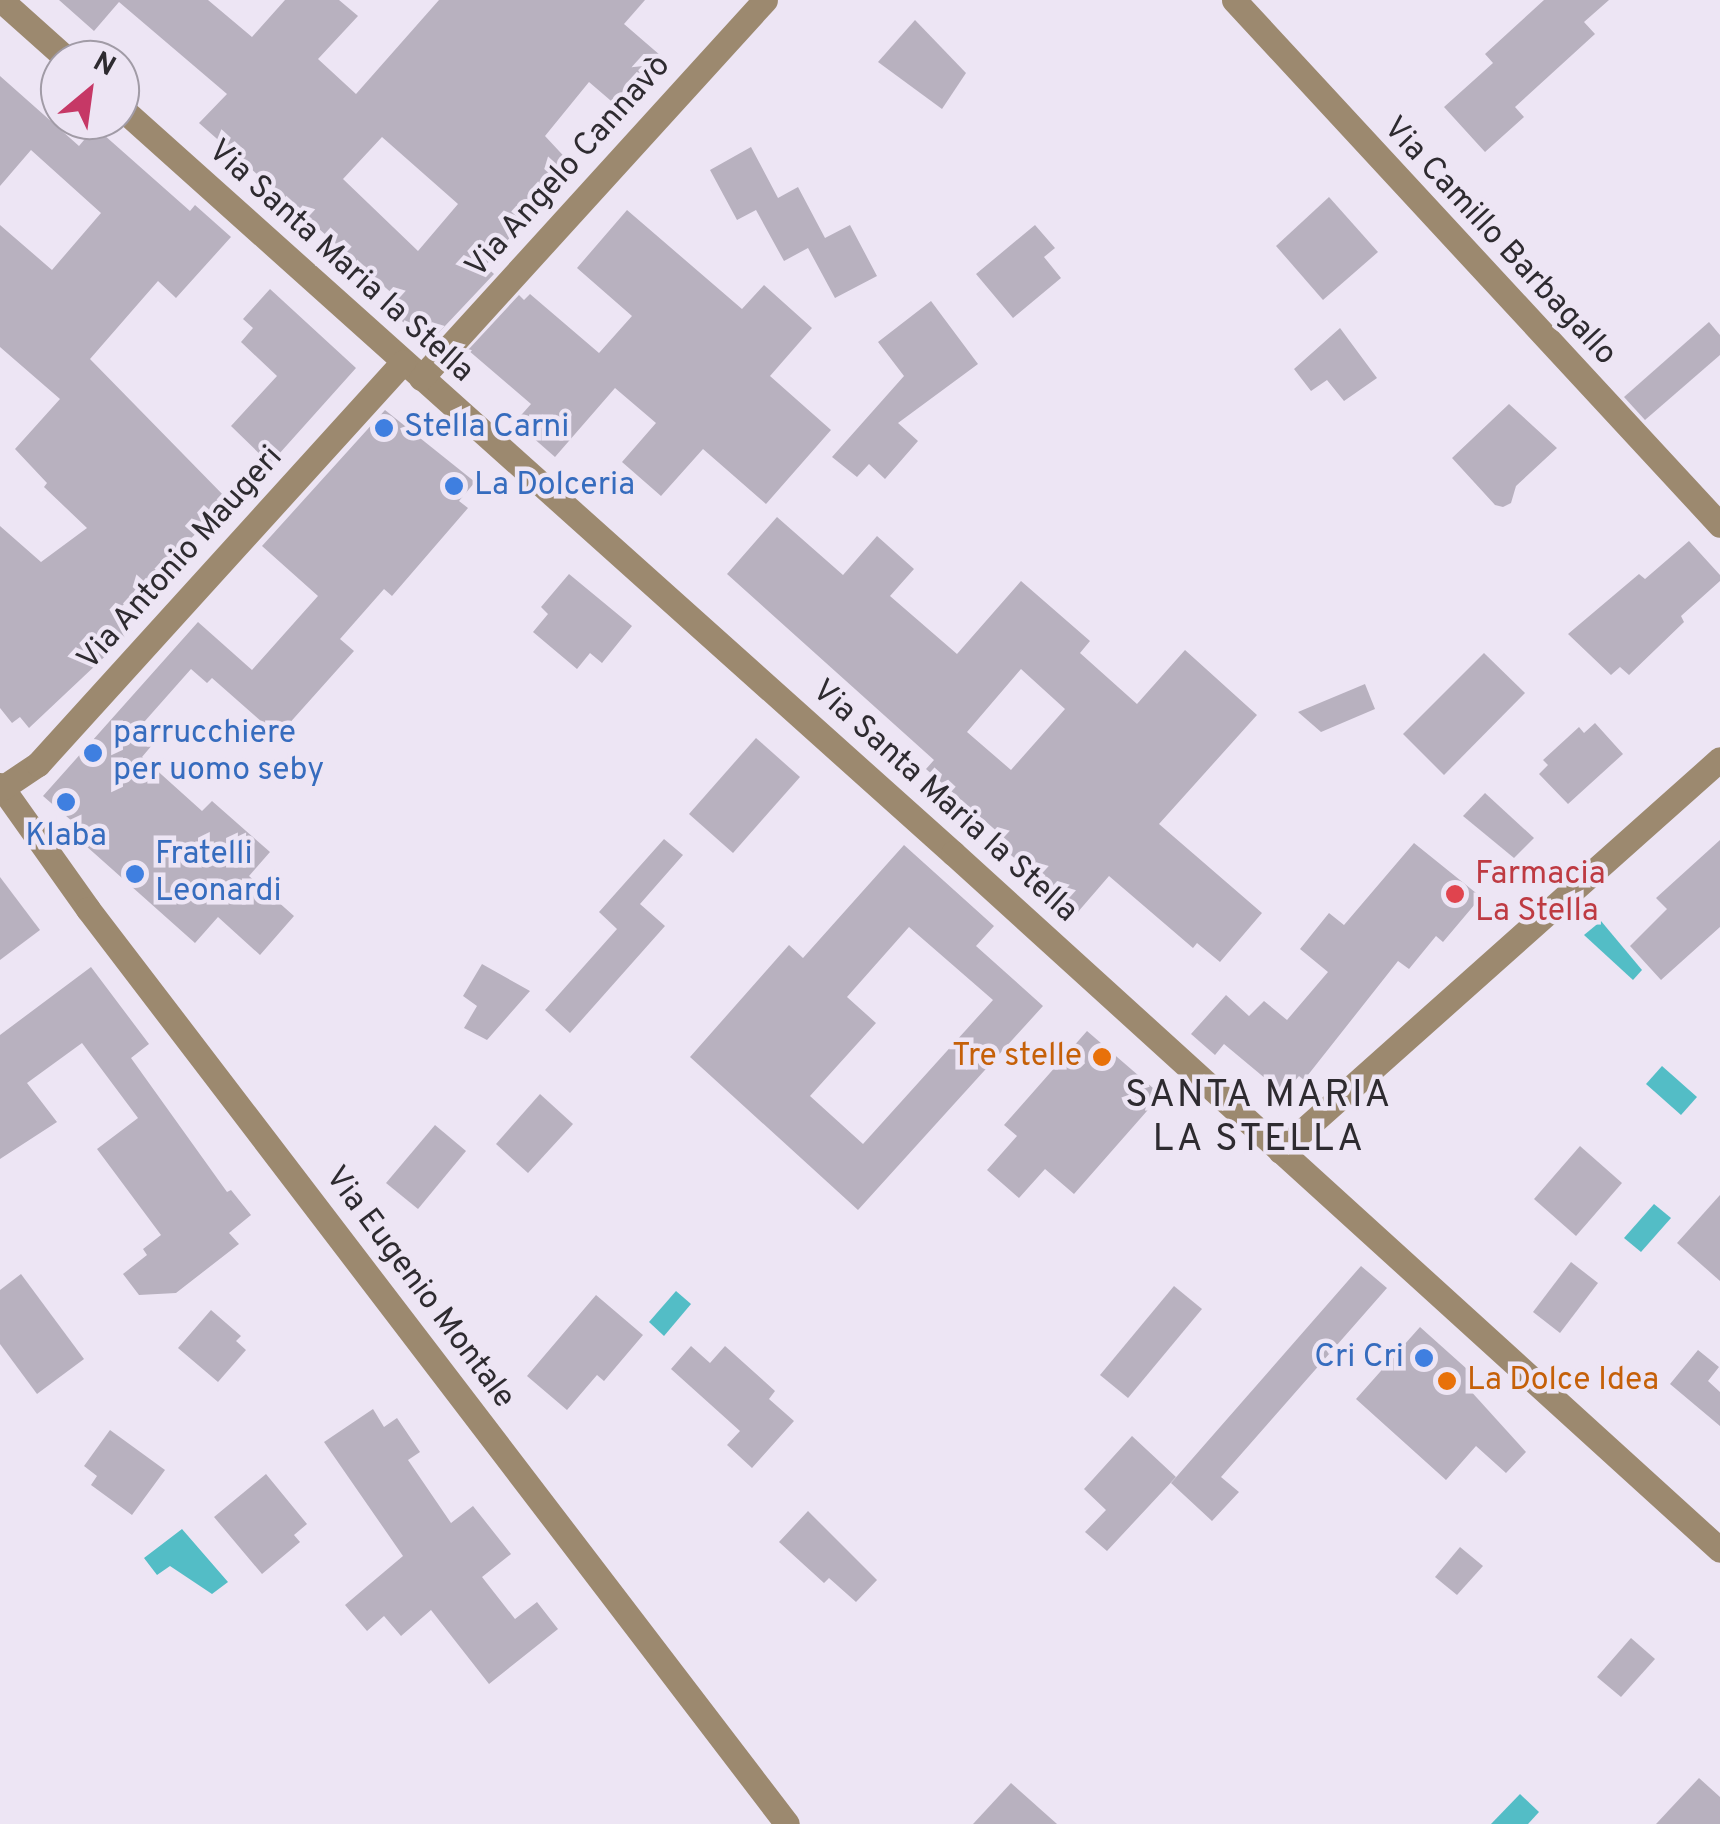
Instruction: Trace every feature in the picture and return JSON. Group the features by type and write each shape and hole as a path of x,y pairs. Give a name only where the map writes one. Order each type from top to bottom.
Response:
{"street":[{"path":"2,0 46,40"},
{"name":"Via Angelo Cannavò","path":"412,370 766,0"},
{"name":"Via Camillo Barbagallo","path":"1234,0 1720,526"},
{"name":"Via Santa Maria la Stella","path":"140,126 1720,1550"},
{"name":"Via Antonio Maugeri","path":"1,787 38,764 412,370"},
{"path":"1280,1151 1720,760"},
{"name":"Via Eugenio Montale","path":"1,787 88,909 788,1824"}],"water":[{"path":"1601,921 1642,970 1633,980 1584,935"},
{"path":"1662,1066 1697,1097 1681,1115 1646,1084"},
{"path":"1654,1204 1671,1218 1641,1252 1624,1238"},
{"path":"676,1291 691,1304 664,1336 649,1322"},
{"path":"182,1529 228,1582 212,1594 170,1566 157,1575 144,1558"},
{"path":"1520,1794 1539,1812 1528,1824 1491,1824"}],"building":[{"path":"59,0 208,0 252,37 285,0 339,0 358,16 318,59 356,94 439,0 645,0 624,24 668,62 624,112 589,82 545,136 573,166 485,266 494,274 428,344 386,307 395,296 199,123 227,94 119,2 94,31","holes":["382,137 458,204 418,251 343,179"]},
{"path":"1544,0 1609,0 1584,22 1595,34 1515,107 1524,117 1485,152 1444,107 1493,63 1485,54"},
{"path":"915,20 966,73 942,109 878,62"},
{"path":"0,76 40,111 40,140 72,140 79,146 84,140 110,140 190,211 195,205 231,237 176,298 158,281 90,359 229,501 118,610 133,630 29,728 20,717 12,723 0,708 0,526 41,562 87,528 44,487 47,483 15,449 60,399 0,347 0,225 52,270 101,213 31,150 0,186"},
{"path":"751,147 778,198 798,187 825,238 850,225 877,276 835,298 808,248 784,261 756,210 737,220 710,170"},
{"path":"1329,197 1378,252 1323,300 1276,246"},
{"path":"627,210 742,309 764,285 812,328 770,376 831,430 766,504 703,449 661,496 622,462 656,423 615,388 555,457 515,422 531,404 468,350 519,295 524,300 530,294 599,353 632,316 577,268"},
{"path":"1035,225 1055,248 1044,257 1061,278 1013,318 976,274"},
{"path":"270,289 356,368 270,464 231,426 277,376 241,342 253,328 243,319"},
{"path":"931,301 978,364 898,423 918,441 885,479 869,464 857,477 832,457 904,376 878,342"},
{"path":"1709,322 1720,335 1720,355 1645,420 1624,397"},
{"path":"1340,328 1377,378 1344,401 1327,380 1311,391 1294,369"},
{"path":"1509,404 1557,448 1516,486 1511,503 1503,507 1495,505 1452,458"},
{"path":"385,410 475,482 459,501 468,508 392,596 384,589 340,639 354,651 278,736 212,678 207,683 191,669 137,730 153,744 142,757 202,811 212,801 270,852 249,876 294,916 260,955 218,917 195,943 67,829 73,822 43,796 198,622 252,670 318,596 262,546"},
{"path":"777,517 843,575 877,536 914,569 890,596 957,654 1021,581 1090,641 1080,653 1137,704 1185,650 1257,715 1159,824 1262,913 1220,962 1197,943 1193,948 1109,876 1077,913 1003,848 1009,842 926,769 934,760 727,574","holes":["1021,669 1065,709 1011,770 967,732"]},
{"path":"1689,541 1720,575 1720,581 1681,616 1684,622 1629,675 1620,667 1611,675 1568,634 1639,574 1645,579"},
{"path":"569,574 632,626 602,663 590,653 577,669 533,632 548,614 541,607"},
{"path":"1484,653 1525,693 1444,775 1403,734"},
{"path":"1365,684 1375,709 1321,732 1298,712"},
{"path":"1595,723 1623,754 1568,804 1539,774 1548,765 1543,760 1579,727 1584,733"},
{"path":"756,738 800,777 733,853 689,814"},
{"path":"1485,793 1534,838 1514,858 1463,816"},
{"path":"664,839 683,855 640,904 665,926 570,1033 545,1010 617,929 599,912"},
{"path":"1720,840 1720,927 1661,980 1630,946 1667,909 1656,898"},
{"path":"1414,843 1481,897 1443,942 1436,936 1409,969 1398,961 1304,1080 1299,1076 1284,1094 1224,1044 1215,1055 1191,1034 1226,995 1249,1016 1264,1001 1287,1020 1328,972 1300,949 1329,913 1344,925"},
{"path":"904,845 994,926 976,946 1043,1006 858,1210 690,1057 789,945 803,958","holes":["909,927 993,1000 863,1144 810,1096 876,1023 847,997"]},
{"path":"0,877 40,930 0,960"},
{"path":"482,964 530,991 487,1040 464,1028 477,1006 463,996"},
{"path":"91,967 149,1044 131,1058 227,1192 231,1190 251,1215 229,1233 239,1244 176,1293 139,1295 123,1274 147,1255 143,1249 161,1235 97,1149 138,1118 82,1043 27,1083 57,1122 0,1159 0,1035"},
{"path":"1087,1031 1161,1095 1074,1194 1045,1169 1019,1198 987,1170 1017,1136 1004,1125"},
{"path":"540,1094 573,1124 528,1173 496,1144"},
{"path":"435,1125 466,1151 418,1209 386,1183"},
{"path":"1580,1146 1622,1183 1576,1236 1534,1199"},
{"path":"1720,1195 1720,1281 1677,1243"},
{"path":"1571,1262 1598,1283 1560,1333 1533,1312"},
{"path":"1361,1266 1387,1288 1221,1477 1239,1492 1212,1521 1171,1483"},
{"path":"21,1274 84,1359 37,1394 0,1344 0,1290"},
{"path":"1174,1286 1202,1309 1128,1398 1100,1375"},
{"path":"596,1295 643,1335 604,1381 597,1375 567,1410 527,1376"},
{"path":"211,1310 241,1336 236,1341 246,1350 218,1382 178,1348"},
{"path":"1420,1327 1477,1378 1468,1388 1526,1452 1506,1473 1476,1446 1446,1480 1356,1399"},
{"path":"691,1346 710,1363 725,1346 775,1391 769,1399 794,1421 752,1468 727,1445 740,1431 671,1369"},
{"path":"1698,1350 1719,1367 1708,1381 1720,1392 1720,1426 1670,1384"},
{"path":"373,1409 384,1427 397,1418 420,1452 408,1460 451,1523 473,1506 511,1554 482,1577 515,1619 537,1602 558,1629 489,1684 431,1610 401,1636 384,1616 367,1631 345,1605 403,1556 324,1442"},
{"path":"110,1430 165,1470 132,1515 91,1485 97,1476 84,1466"},
{"path":"1132,1436 1176,1477 1107,1551 1085,1532 1106,1510 1084,1489"},
{"path":"266,1474 307,1524 294,1535 300,1542 262,1574 214,1517"},
{"path":"808,1511 877,1580 856,1602 829,1578 824,1583 779,1542"},
{"path":"1460,1547 1483,1566 1457,1595 1435,1577"},
{"path":"1631,1638 1655,1659 1621,1697 1597,1677"},
{"path":"1699,1778 1720,1797 1720,1824 1656,1824"},
{"path":"1011,1783 1057,1824 973,1824"}],"place":[{"name":"Stella Carni","path":"384,428"},
{"name":"La Dolceria","path":"454,486"},
{"name":"parrucchiere per uomo seby","path":"93,753"},
{"name":"Klaba","path":"66,802"},
{"name":"Fratelli Leonardi","path":"135,874"},
{"name":"Farmacia La Stella","path":"1455,894"},
{"name":"Tre stelle","path":"1102,1057"},
{"name":"Cri Cri","path":"1424,1358"},
{"name":"La Dolce Idea","path":"1447,1381"}],"district":[{"name":"SANTA MARIA LA STELLA","path":"1259,1119"}]}
